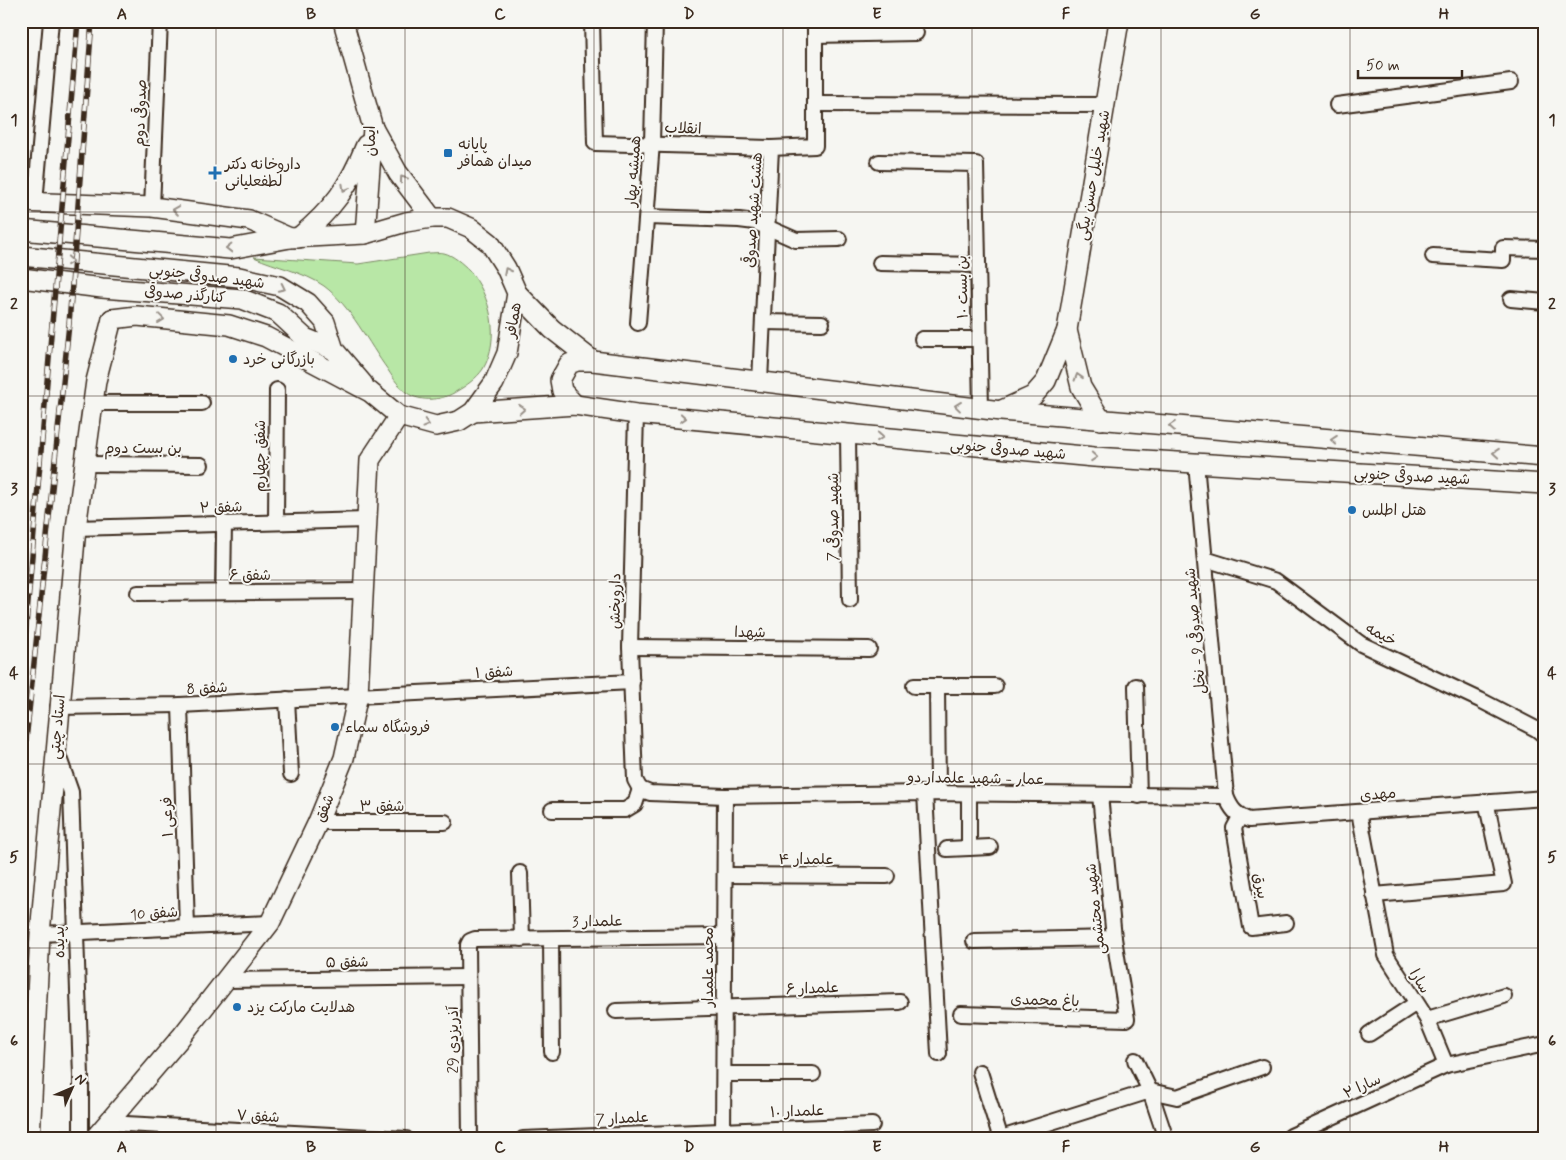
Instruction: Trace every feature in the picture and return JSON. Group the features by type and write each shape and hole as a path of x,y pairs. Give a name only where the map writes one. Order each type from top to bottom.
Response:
{"main road":[{"name":"ایمان","path":"343,21 373,128 365,234"},
{"name":"شهید خلیل حسن بیگی","path":"1067,330 1119,21"},
{"path":"28,203 152,206 249,220 294,238 319,221 342,195 373,128"},
{"path":"373,128 398,173 432,218"},
{"name":"همافر","path":"365,234 432,218 448,218 456,221 471,228 490,243 506,268 517,293 507,354 494,384 473,412 459,421 436,426 399,416 370,392"},
{"name":"شهید صدوقی جنوبی","path":"21,230 230,249 294,238 365,234"},
{"name":"شهید صدوقی جنوبی","path":"21,256 239,277 280,286 308,304 325,322 334,350 370,392"},
{"name":"کنارگذر صدوقی","path":"21,278 102,288 242,299 278,313 305,338 334,350"},
{"path":"102,288 112,318 137,316 229,325 266,338 370,392"},
{"path":"517,293 552,329 593,361"},
{"name":"استاد چیتی","path":"30,1139 40,934 58,706 76,528 96,381 112,318"},
{"path":"1001,411 1033,396 1046,381 1067,330"},
{"path":"1067,330 1082,387 1101,420"},
{"name":"شهید صدوقی جنوبی","path":"575,405 562,391 560,380 569,364 577,361 593,361 1001,411 1545,457"},
{"name":"شهید صدوقی جنوبی","path":"473,412 575,405 636,414 1094,457 1545,484"},
{"name":"شفق","path":"94,1139 227,980 270,923 318,822 344,758 358,695 370,460 399,416"}],"street":[{"path":"28,203 51,21"},
{"name":"صدوقی دوم","path":"152,206 160,21"},
{"name":"انقلاب","path":"592,21 595,143 652,143 771,148"},
{"name":"همیشه بهار","path":"638,323 652,143 655,21"},
{"path":"815,28 916,34"},
{"name":"هشت شهید صدوقی","path":"760,382 771,148 815,146 815,28"},
{"path":"1337,105 1511,82"},
{"path":"815,104 1104,106"},
{"name":"بن بست ۱۰","path":"879,162 976,164 981,408"},
{"path":"647,217 739,220 755,222 796,240 839,239"},
{"path":"1433,256 1503,260 1503,248 1545,248"},
{"path":"880,263 978,265"},
{"path":"1511,299 1545,302"},
{"path":"763,322 822,323"},
{"path":"922,338 979,339"},
{"name":"شفق چهارم","path":"276,522 277,390"},
{"path":"93,403 202,403"},
{"name":"داروپخش","path":"636,414 630,647 635,780 640,789"},
{"name":"شهید صدوقی 7","path":"848,434 850,600"},
{"name":"شهید صدوقی 9 - نخل","path":"1196,463 1226,796"},
{"name":"بن بست دوم","path":"85,464 201,465"},
{"name":"شفق ۲","path":"76,528 366,520"},
{"path":"223,591 224,523"},
{"name":"خیمه","path":"1205,559 1276,581 1361,644 1480,700 1536,729 1545,736"},
{"name":"شفق ۶","path":"138,593 363,591"},
{"name":"شهدا","path":"630,647 868,650"},
{"name":"شفق ۱","path":"358,695 632,682"},
{"path":"914,686 995,686"},
{"path":"937,686 932,793 939,1054"},
{"path":"1136,686 1139,796"},
{"name":"شفق 8","path":"58,706 180,706 358,695"},
{"path":"288,700 291,774"},
{"name":"فرعی ۱","path":"180,706 187,927"},
{"name":"پدیده","path":"55,748 68,778 71,792 81,1139"},
{"path":"552,810 625,810 635,804 640,789"},
{"name":"عمار - شهید علمدار دو","path":"640,789 650,792 725,796 932,793 1226,796"},
{"path":"969,794 969,848"},
{"name":"شهید محتشمی","path":"1100,795 1114,938 1127,1019"},
{"name":"محمد علمدار","path":"724,1134 725,796"},
{"path":"1226,796 1230,808 1240,817"},
{"name":"مهدی","path":"1240,817 1249,820 1545,798"},
{"path":"1374,895 1504,884 1486,801"},
{"name":"سارا","path":"1359,812 1386,955 1415,1004 1427,1019 1446,1064"},
{"name":"بیرق","path":"1240,817 1234,828 1251,927 1286,923"},
{"name":"شفق ۳","path":"318,822 444,822"},
{"path":"947,849 990,847"},
{"path":"520,873 522,939"},
{"name":"علمدار ۴","path":"725,875 887,876"},
{"name":"شفق 10","path":"40,934 76,934 270,923"},
{"name":"علمدار 3","path":"470,941 475,939 725,936"},
{"path":"974,941 1114,938"},
{"path":"551,939 552,1052"},
{"name":"آذریزدی 29","path":"470,941 468,946 470,1139"},
{"name":"شفق ۵","path":"227,980 468,977"},
{"path":"1427,1019 1504,996"},
{"name":"علمدار ۶","path":"616,1011 900,1002"},
{"path":"1369,1034 1415,1004"},
{"name":"باغ محمدی","path":"961,1014 1127,1019"},
{"path":"1446,1064 1545,1044"},
{"path":"1135,1060 1150,1092 1166,1139"},
{"name":"سارا ۲","path":"1291,1136 1446,1064"},
{"path":"980,1072 1001,1138 1150,1092 1177,1097 1262,1067"},
{"path":"724,1074 813,1074"},
{"name":"شفق ۷","path":"107,1123 406,1139"},
{"name":"علمدار ۱۰","path":"724,1134 872,1125"},
{"name":"علمدار 7","path":"523,1139 724,1134"},
{"path":"1537,1139 1545,1136"}],"green space":[{"path":"429,253 447,254 458,260 469,270 477,280 488,305 492,331 492,344 488,357 483,369 475,379 446,397 432,399 413,396 402,388 351,314 334,294 324,286 308,277 254,257 358,264"}],"railway":[{"path":"21,684 78,21"},
{"path":"21,789 69,324 92,21"}],"place":[{"name":"پایانه میدان همافر","path":"448,153"},
{"name":"داروخانه دکتر لطفعلیانی","path":"215,173"},
{"name":"بازرگانی خرد","path":"233,359"},
{"name":"هتل اطلس","path":"1352,510"},
{"name":"فروشگاه سماء","path":"335,727"},
{"name":"هدلایت مارکت یزد","path":"237,1007"}]}
